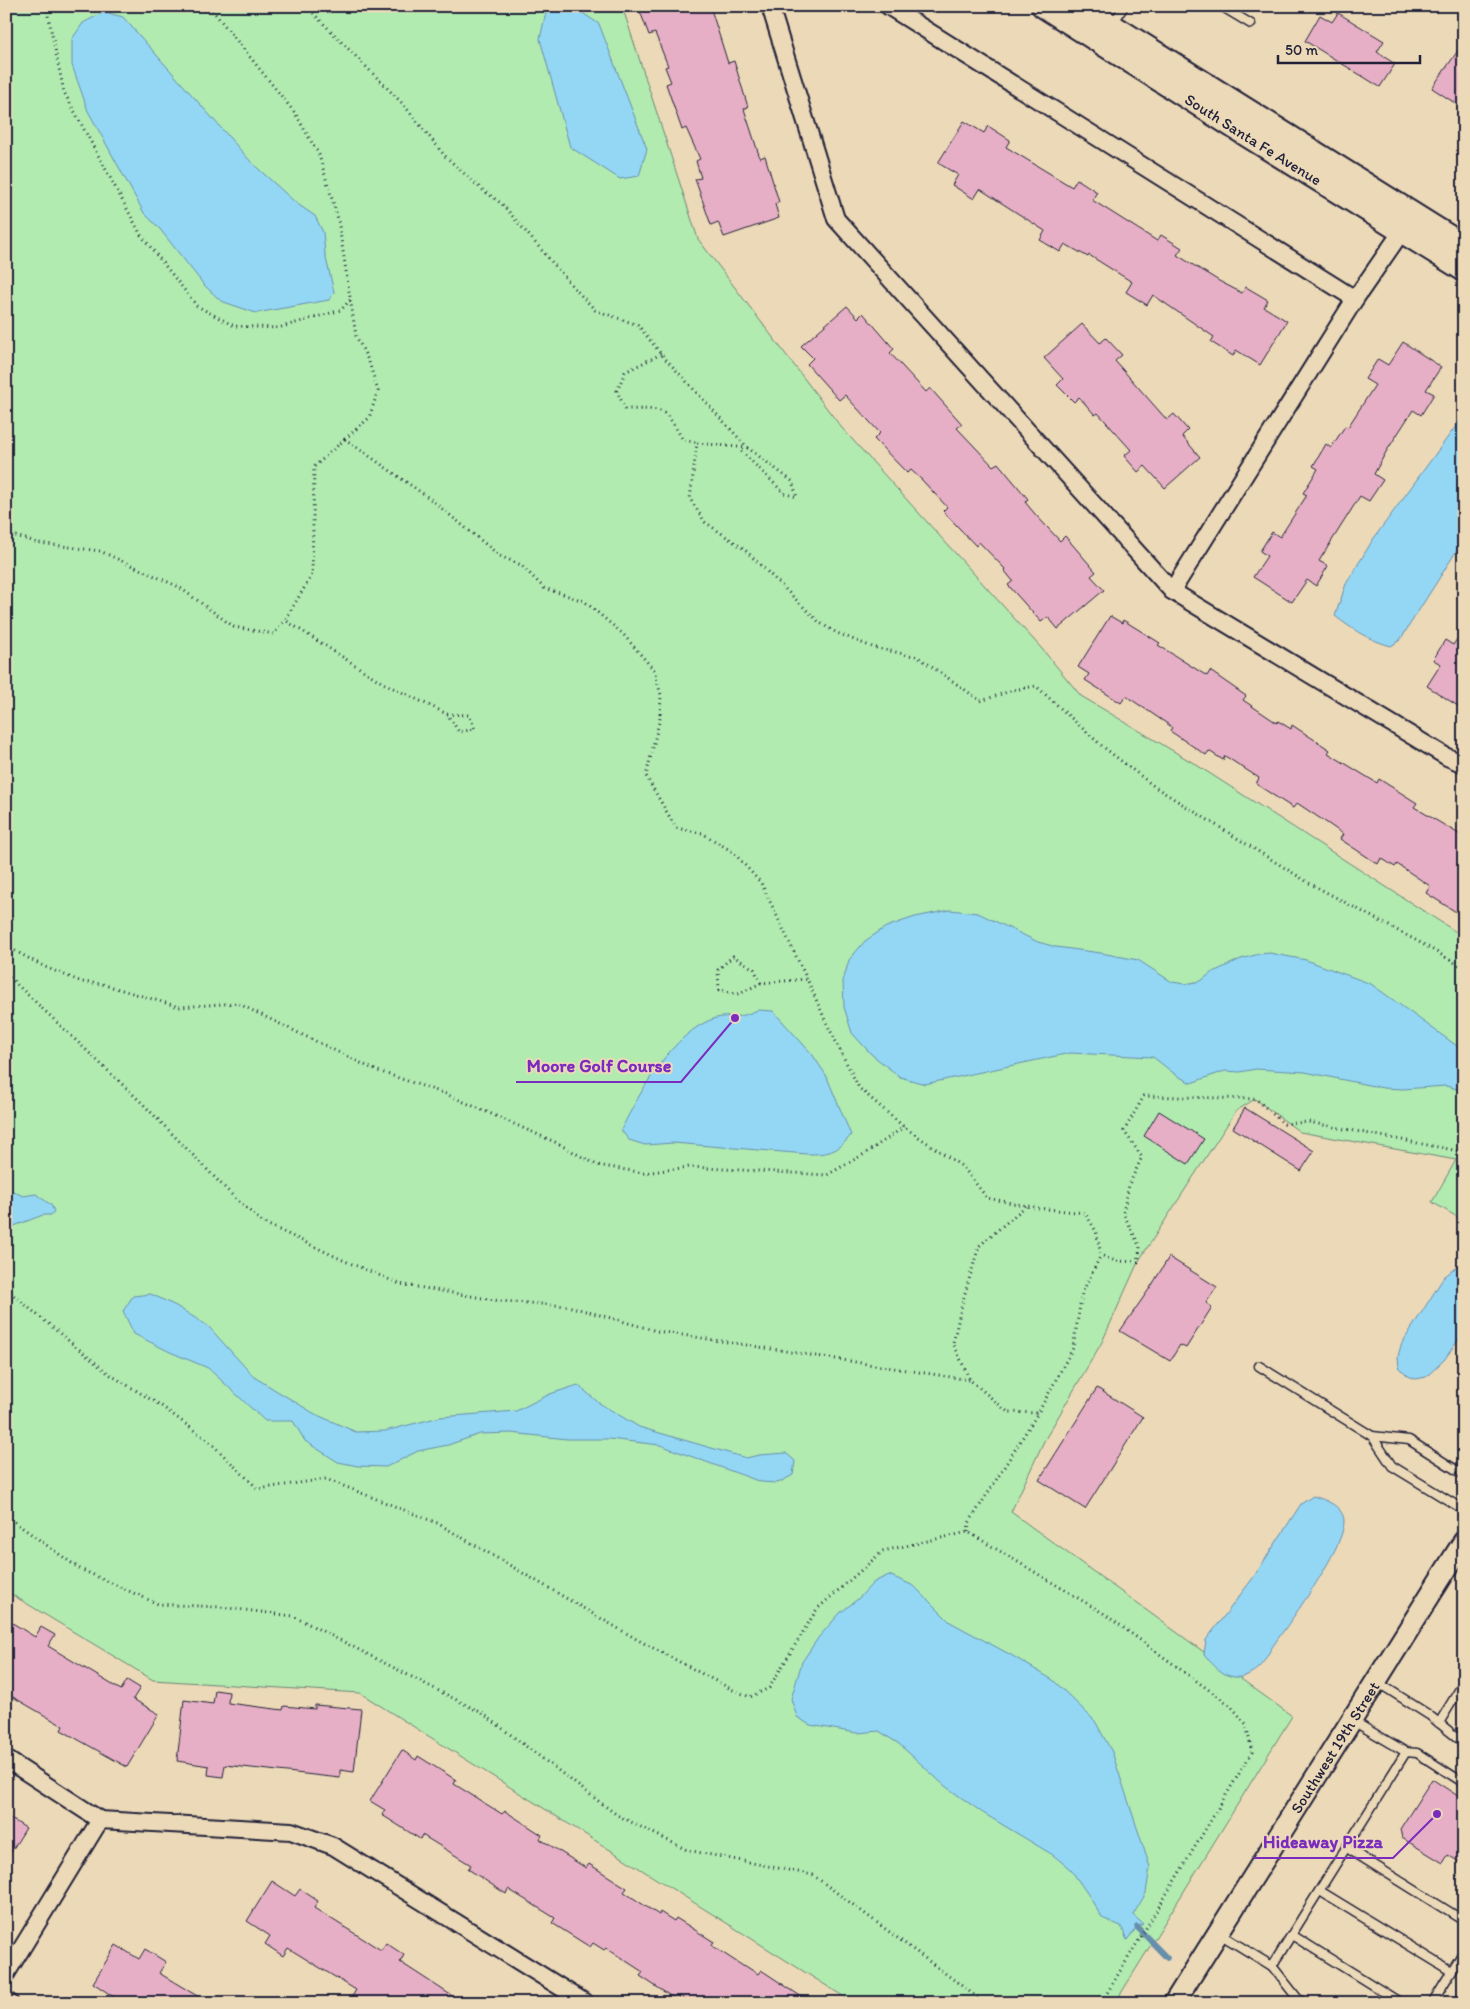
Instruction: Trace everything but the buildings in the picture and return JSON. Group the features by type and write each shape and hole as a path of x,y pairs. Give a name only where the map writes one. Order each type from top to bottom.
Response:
{"main road":[{"name":"South Santa Fe Avenue","path":"1043,6 1464,270"},
{"name":"South Santa Fe Avenue","path":"1081,6 1463,245"}],"street":[{"path":"770,6 836,219 1172,591 1447,757 1464,764"},
{"path":"888,6 1355,299"},
{"path":"1172,591 1355,299 1402,231"},
{"name":"Southwest 19th Street","path":"1174,2003 1464,1541"},
{"path":"6,1759 100,1820 291,1831 333,1846 582,2002"},
{"path":"6,1974 100,1820"},
{"path":"6,2001 10,2003"}],"lane":[{"path":"1112,26 1124,6"},
{"path":"1221,6 1251,24"},
{"path":"1260,1366 1372,1436 1392,1466 1464,1510"},
{"path":"1372,1436 1408,1440 1464,1475"},
{"path":"1375,1681 1429,1715 1464,1743"},
{"path":"1439,1723 1464,1682"},
{"path":"1351,1720 1406,1752 1416,1753 1464,1783"},
{"path":"1272,1966 1406,1752"},
{"path":"1347,1848 1464,1921"},
{"path":"1320,1891 1451,1971"},
{"path":"1218,1933 1272,1966 1298,1999 1304,2003"},
{"path":"1292,1935 1400,2003"},
{"path":"1432,2003 1464,1951"}],"path":[{"path":"46,6 64,92 141,235 197,306 234,326 278,328 341,310 350,299"},
{"path":"6,533 39,543 100,551 179,587 234,627 274,634 285,620 312,575 314,467 369,418 378,391 370,362 356,336 338,219 319,155 295,114 209,6"},
{"path":"306,6 403,104 444,156 480,188 502,204 575,290 596,310 638,325 661,354 748,448 792,481 797,497 784,492 738,448"},
{"path":"661,354 625,372 617,391 625,410 661,410 669,416 683,440 748,448"},
{"path":"345,439 429,498 500,556 521,565 544,588 584,601 624,634 654,670 661,695 660,718 646,776 676,828 702,833 733,852 761,883 859,1088 904,1127 963,1167 987,1198 1026,1206 1085,1212 1096,1231 1101,1255 1082,1293 1073,1348 1038,1412 969,1522 968,1532"},
{"path":"698,443 690,499 705,522 744,549 820,623 837,633 872,647 918,657 981,701 1013,690 1036,686 1102,746 1155,786 1309,883 1464,968"},
{"path":"285,620 383,683 447,714 469,714 475,729 459,732 447,714"},
{"path":"6,946 82,982 102,984 179,1006 237,1003 375,1070 446,1094 557,1143 597,1165 644,1173 689,1167 827,1175 866,1153 904,1127"},
{"path":"761,983 754,970 733,956 718,970 719,990 739,994 761,983 807,980"},
{"path":"6,974 142,1103 232,1196 262,1222 345,1261 400,1284 500,1301 568,1306 657,1332 970,1380"},
{"path":"1101,1255 1116,1261 1138,1262 1140,1247 1123,1213 1129,1185 1142,1157 1124,1131 1144,1096 1256,1099 1284,1124 1308,1122 1464,1152"},
{"path":"1026,1206 979,1246 953,1343 970,1380 1008,1412 1038,1412"},
{"path":"6,1289 109,1374 160,1405 211,1443 258,1489 326,1479 437,1523 638,1640 750,1697 769,1688 817,1609 883,1551 968,1532 1103,1612 1231,1706 1246,1724 1252,1752 1100,2003"},
{"path":"6,1516 80,1569 158,1604 220,1607 293,1616 482,1713 617,1815 678,1846 687,1850 813,1875 985,2003"}],"green space":[{"path":"6,6 622,6 698,239 841,427 1042,649 1081,696 1195,764 1464,937 1464,1221 1432,1202 1456,1160 1300,1132 1255,1099 1236,1111 1138,1262 1102,1342 1044,1441 1011,1512 1292,1716 1115,2003 854,2003 360,1693 153,1680 6,1591"}],"water":[{"path":"555,6 572,6 599,24 647,149 639,176 620,179 570,147 540,39 546,12"},
{"path":"104,12 123,17 252,163 296,203 315,216 323,232 325,254 334,292 329,300 256,313 221,301 204,285 159,228 144,213 88,111 72,65 72,39 83,23"},
{"path":"1464,415 1464,539 1400,640 1391,646 1383,644 1348,626 1335,616 1346,584 1374,538"},
{"path":"950,910 978,913 1038,942 1056,947 1138,960 1172,982 1185,984 1201,981 1211,973 1241,959 1259,954 1270,953 1306,960 1371,984 1464,1051 1464,1091 1446,1086 1403,1089 1383,1088 1305,1072 1256,1069 1240,1072 1225,1071 1191,1083 1176,1075 1153,1057 1070,1053 925,1084 900,1077 871,1054 852,1033 844,1007 843,981 849,960 865,941 886,927 915,917"},
{"path":"758,1010 773,1011 812,1054 826,1075 851,1135 846,1141 836,1149 826,1153 807,1154 673,1143 645,1145 629,1140 621,1130 648,1081 672,1049 700,1025 716,1018 740,1016"},
{"path":"6,1188 23,1196 36,1194 51,1205 54,1211 51,1215 43,1215 6,1229"},
{"path":"1464,1261 1464,1332 1444,1360 1426,1377 1416,1379 1408,1376 1399,1367 1398,1357 1401,1345 1444,1277"},
{"path":"151,1294 176,1306 208,1326 254,1377 315,1414 356,1432 385,1431 440,1417 516,1411 550,1394 578,1385 599,1403 639,1427 746,1458 786,1453 795,1461 793,1475 778,1483 761,1482 660,1445 609,1439 567,1439 511,1433 480,1434 448,1445 418,1451 386,1467 358,1466 338,1462 305,1441 293,1421 265,1421 208,1368 134,1334 123,1311 133,1296"},
{"path":"1313,1496 1332,1504 1343,1515 1342,1532 1336,1547 1316,1583 1260,1666 1243,1677 1224,1674 1204,1654 1206,1640 1253,1578 1301,1504"},
{"path":"889,1575 914,1586 950,1622 1053,1680 1095,1721 1112,1752 1150,1867 1146,1893 1133,1915 1143,1924 1137,1927 1127,1940 1121,1926 1102,1918 1071,1870 1053,1855 983,1813 945,1786 899,1744 879,1731 857,1733 810,1725 797,1717 791,1699 802,1662 818,1638 840,1613 859,1598 874,1582"}],"waterway":[{"path":"1137,1927 1167,1958"},
{"path":"1216,1997 1223,2003"}],"place":[{"name":"Moore Golf Course","path":"735,1018"},
{"name":"Hideaway Pizza","path":"1437,1814"}]}
